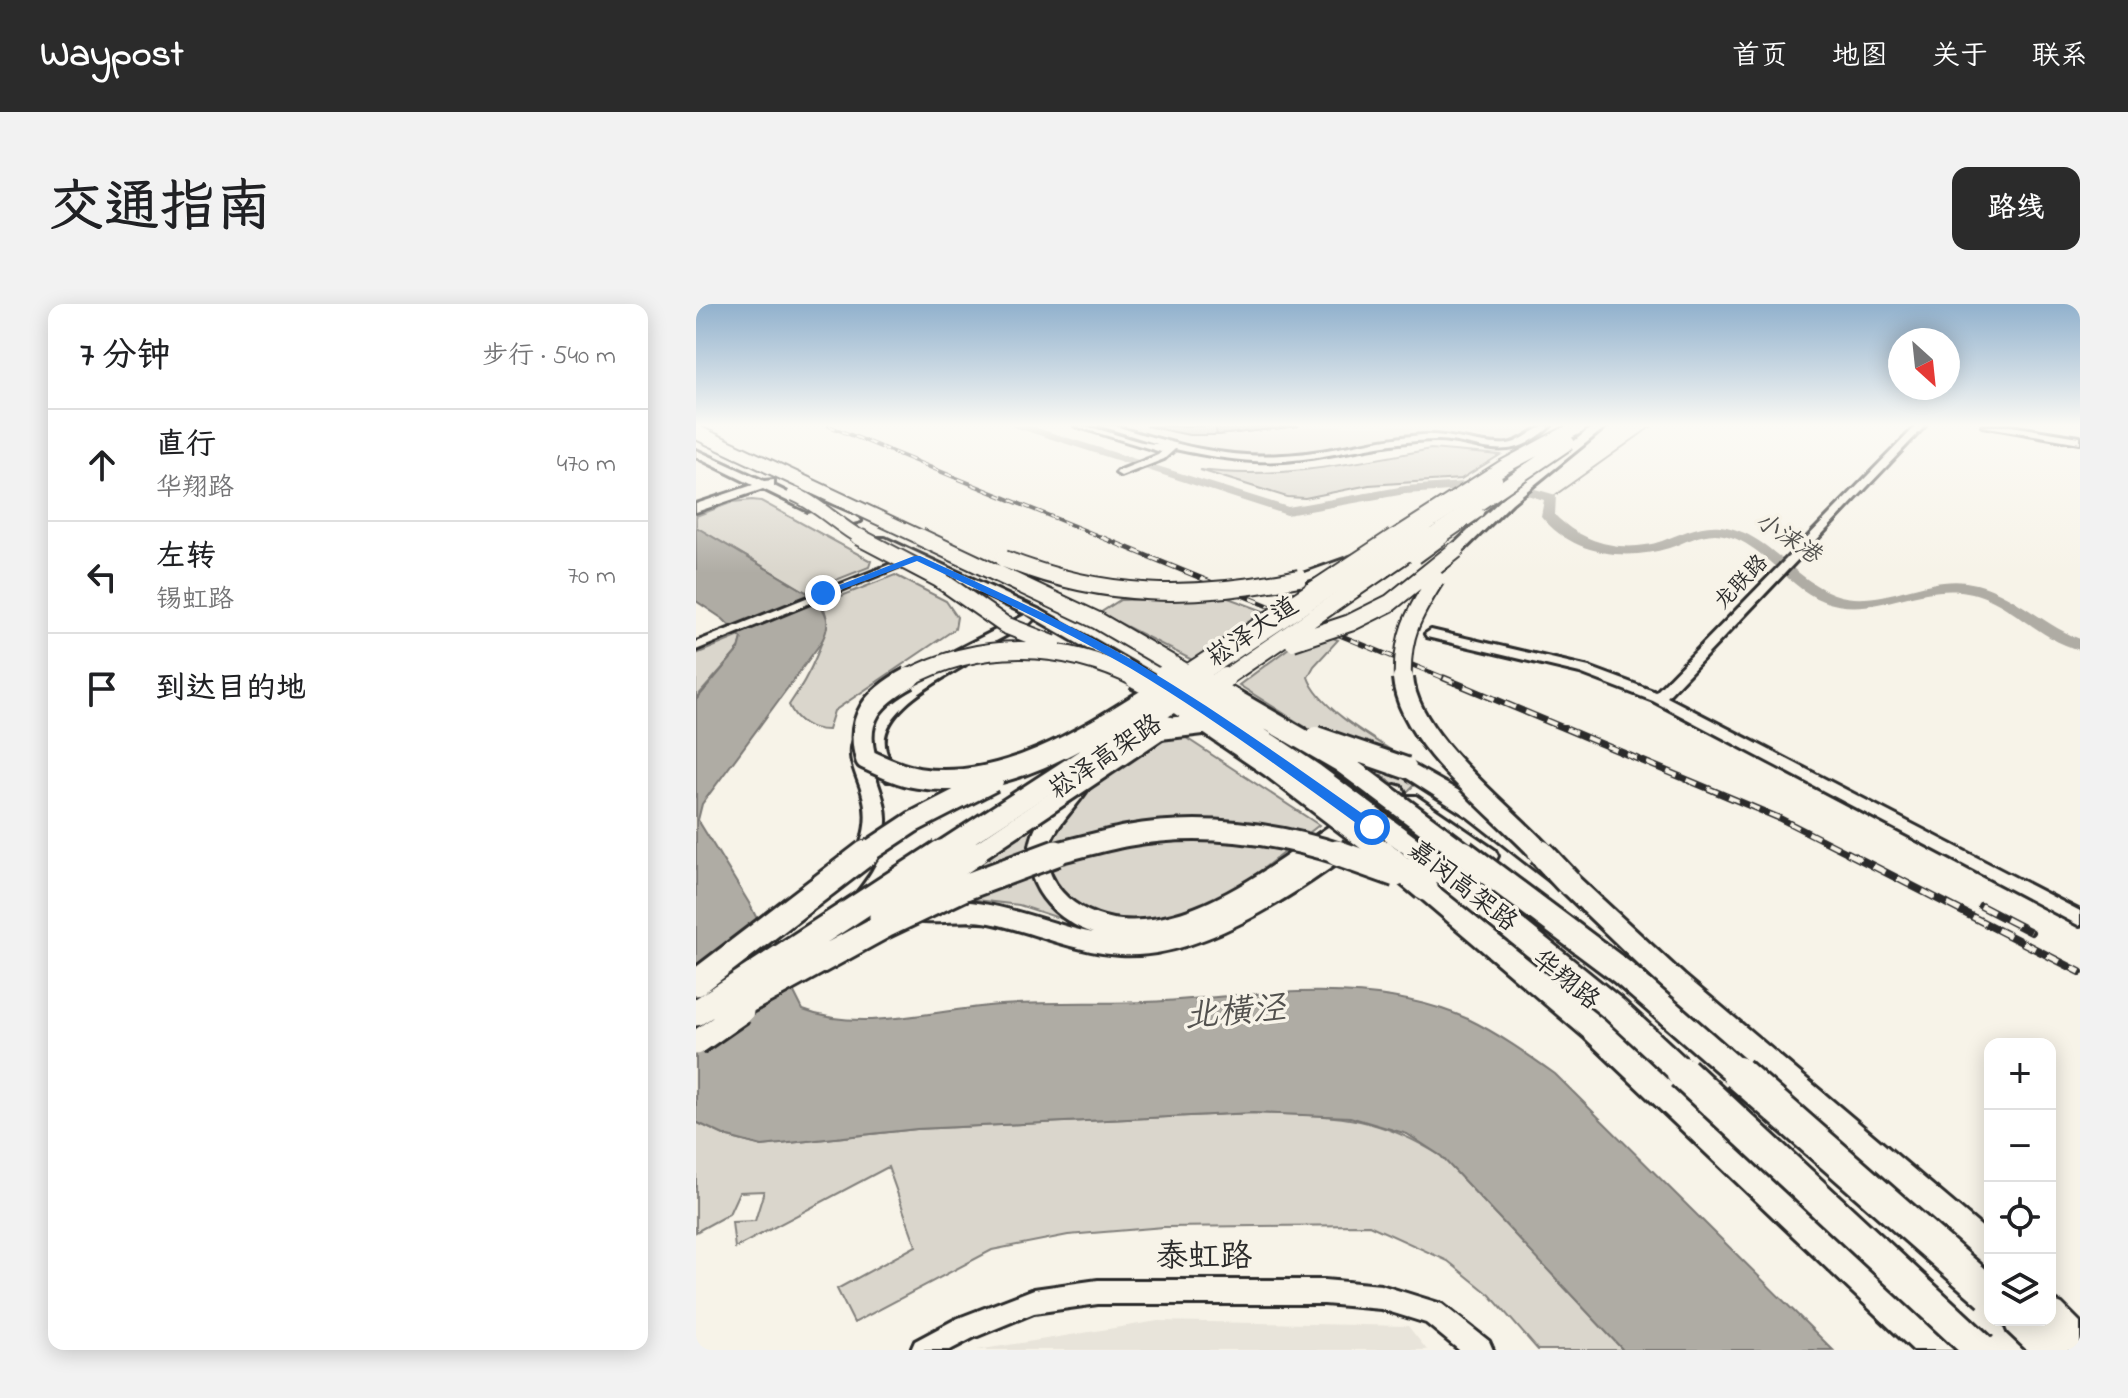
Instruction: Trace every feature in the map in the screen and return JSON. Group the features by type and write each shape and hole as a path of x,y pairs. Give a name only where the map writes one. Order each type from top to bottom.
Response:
{"highway":[{"name":"嘉闵高架路","path":"764,475 1098,621 1340,761 1622,972 1984,1289"},
{"name":"嘉闵高架路","path":"776,475 1082,628 1216,706 1313,773 1452,877 1614,1009 1981,1350"},
{"path":"1490,475 1254,631 1203,663 1190,672 1177,680 1165,688 1152,696 1114,721 1032,760 957,778 924,779 894,772 866,759 859,741 863,720 877,700 932,666 965,656 1000,650 1064,653 1096,661 1146,684 1159,692 1184,708 1197,715 1262,760 1425,888 1595,1029 1939,1350"},
{"name":"崧泽高架路","path":"696,1013 1291,624 1508,475"},
{"name":"崧泽高架路","path":"696,1032 1526,475"},
{"path":"1541,475 1506,500 1456,550 1414,613 1403,638 1401,670 1418,722 1439,752 1568,882 1675,983 1988,1254"},
{"path":"821,499 901,515 1047,578 1108,591 1219,592 1299,578 1369,554"},
{"path":"821,499 839,527 939,579 1005,625 1055,645 1114,657 1205,657 1251,652 1317,635 1380,610 1422,581 1441,558 1456,550"},
{"path":"696,983 863,854 938,807 1068,752 1144,729 1176,725 1236,723 1283,727 1375,755 1406,768 1444,790 1568,882"},
{"path":"724,1013 966,885 1027,860 1089,843 1186,830 1265,834 1335,850 1425,888"},
{"path":"2056,1322 2080,1348"},
{"path":"2027,1326 2054,1350"}],"main road":[{"name":"华翔路","path":"741,475 1040,616 1135,667 1365,822 1624,1028 1961,1350"},
{"path":"696,500 801,475"},
{"name":"华翔路","path":"801,475 1065,602 1234,691 1402,796 1483,852 1675,1003 1984,1273"},
{"name":"崧泽大道","path":"696,1001 1078,752 1514,475"},
{"name":"崧泽大道","path":"696,1043 1426,549 1518,475"},
{"path":"696,508 758,483"},
{"path":"788,941 836,899 860,867 874,840 877,817 874,798 859,760 863,728 921,682 1065,602"},
{"path":"879,715 876,741 880,758 892,775 930,787 956,788 997,783 1078,752"},
{"path":"1086,780 1046,826 1039,847 1040,872 1045,888 1063,908 1081,920 1110,929 1138,931 1173,927 1197,920 1365,822"},
{"path":"852,937 911,916 968,909 993,912 1088,941 1120,947 1176,941 1229,921 1402,796"},
{"path":"2043,1326 2069,1350"}],"street":[{"name":"龙联路","path":"1658,698 1874,475"},
{"path":"696,646 917,558"},
{"path":"1431,634 1584,670 1658,698 2080,919"},
{"name":"泰虹路","path":"924,1350 965,1328 1034,1301 1098,1292 1264,1292 1381,1297 1433,1313 1480,1350"}],"shaded area":[{"path":"1216,475 1468,475 1461,479 1369,485 1305,498 1287,497"},
{"path":"761,501 871,561 869,567 806,592 696,527 696,516 733,502"},
{"path":"895,575 946,601 957,617 955,629 834,711 828,730 804,724 789,705 810,670 822,639 826,625 821,604"},
{"path":"1223,596 1269,613 1198,663 1100,613 1120,600"},
{"path":"1313,630 1338,640 1308,677 1315,690 1339,715 1416,766 1416,783 1407,792 1239,685"},
{"path":"740,636 739,649 696,698 696,654"},
{"path":"1174,730 1319,825 1237,889 1206,908 1152,920 1114,921 1084,911 1068,921 1019,905 925,894"},
{"path":"1253,1113 1329,1116 1372,1124 1393,1131 1441,1156 1623,1350 1538,1350 1490,1295 1448,1261 1369,1225 1164,1227 1068,1235 992,1250 854,1323 837,1289 916,1246 888,1167 735,1248 732,1222 755,1221 764,1191 739,1192 729,1214 696,1232 696,1122 728,1137 762,1146 917,1129"},
{"path":"1158,1321 1408,1326 1427,1350 977,1350"}],"water":[{"name":"北横泾","path":"696,527 811,595 827,618 820,644 702,804 698,820 749,903 803,1010 847,1020 871,1020 1008,1004 1145,1002 1309,992 1390,997 1430,1005 1479,1025 1555,1074 1833,1350 1623,1350 1441,1156 1407,1134 1350,1117 1253,1113 917,1129 762,1146 728,1137 696,1122 696,700 739,649 742,638 723,619 696,601"}],"waterway":[{"name":"小涞港","path":"1172,475 1287,511 1405,490 1504,484 1551,498 1548,516 1569,535 1596,546 1639,550 1701,532 1717,530 1733,533 1762,548 1801,582 1830,598 1866,602 1934,588 1967,587 1996,598 2050,632 2080,645"},
{"path":"1551,498 1584,475"}],"railway":[{"path":"949,475 1106,539"},
{"path":"1101,537 1449,680"},
{"path":"1444,678 1779,818 1852,855"},
{"path":"1848,853 2080,972"},
{"path":"1981,906 2031,932"}],"route":[{"path":"823,593 917,558 1037,614 1135,667 1289,768 1372,827"}]}
